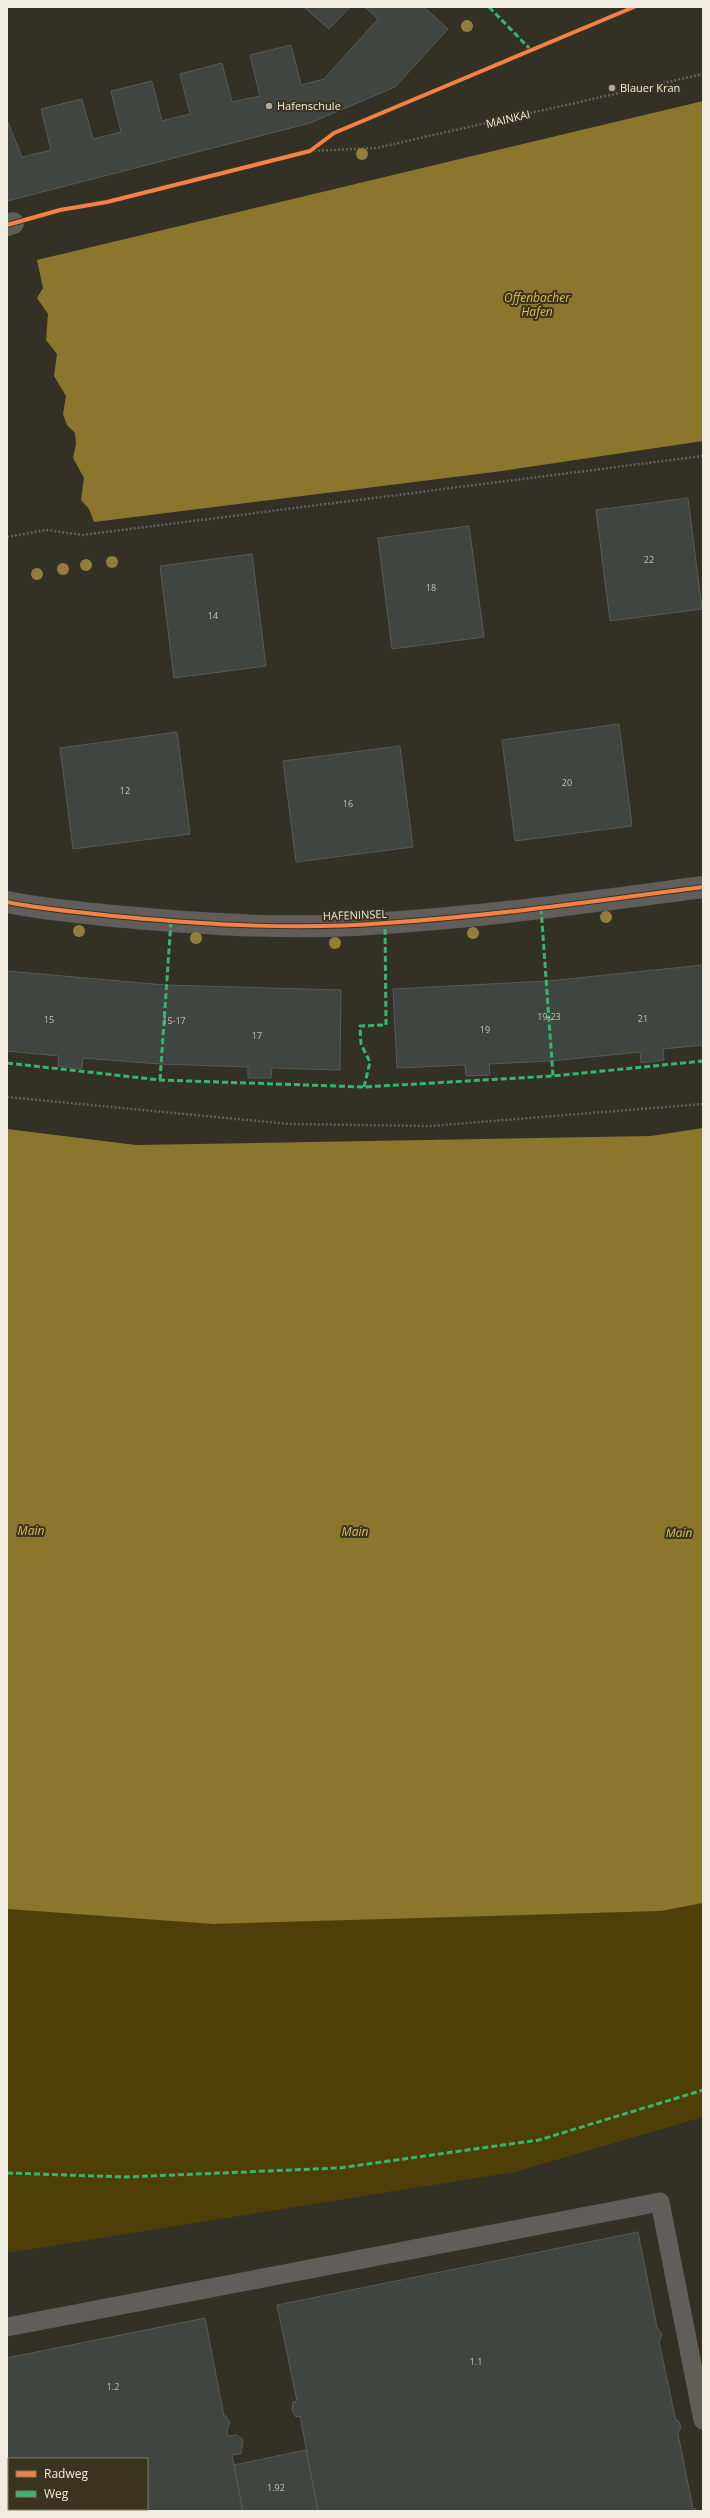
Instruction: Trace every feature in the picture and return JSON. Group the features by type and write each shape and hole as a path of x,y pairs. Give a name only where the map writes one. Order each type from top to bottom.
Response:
{"street":[{"name":"HAFENINSEL","path":"7,902 60,910 171,921 246,925 332,926 385,924 541,908 703,887"}],"lane":[{"path":"7,2327 660,2202 703,2420"}],"path":[{"path":"7,537 46,530 83,535 703,456"},
{"path":"7,1096 289,1124 430,1126 703,1104"}],"shaded area":[{"path":"703,1903 703,2117 515,2172 7,2253 7,1909 213,1924 661,1911"}],"water":[{"name":"Offenbacher Hafen","path":"703,101 703,441 502,471 94,522 89,509 81,500 84,478 73,458 76,444 75,433 67,425 63,414 66,396 54,376 57,354 46,340 48,314 37,298 43,288 37,260"},
{"name":"Main","path":"703,1128 703,1903 661,1911 213,1924 7,1909 7,1129 136,1145 651,1136"}],"building":[{"path":"304,7 350,7 329,29"},
{"name":"Hafenschule","path":"365,7 424,7 448,29 395,87 310,123 7,201 7,120 22,157 51,150 41,109 82,99 93,139 121,132 111,91 152,81 162,121 190,114 180,74 222,63 232,102 260,96 250,55 291,45 301,85 324,79 378,19"},
{"path":"688,498 702,609 610,621 596,510"},
{"path":"469,526 484,637 392,649 378,538"},
{"path":"252,554 266,666 174,678 160,566"},
{"path":"619,724 632,826 515,841 502,740"},
{"path":"177,732 190,834 73,849 60,748"},
{"path":"400,746 413,847 296,862 283,761"},
{"path":"703,965 703,1045 663,1049 664,1060 641,1063 640,1052 551,1061 489,1064 490,1075 466,1076 465,1065 397,1068 393,989 548,981"},
{"path":"7,971 165,985 341,990 340,1070 272,1068 271,1078 248,1078 248,1067 160,1064 83,1058 82,1069 58,1066 59,1056 7,1051"},
{"path":"638,2232 657,2327 662,2334 659,2342 676,2421 678,2420 681,2427 678,2434 693,2509 695,2508 697,2511 318,2511 300,2416 296,2417 292,2410 293,2402 297,2401 277,2305"},
{"path":"205,2318 224,2416 226,2416 230,2422 227,2430 228,2436 237,2435 243,2440 241,2454 232,2455 243,2511 7,2511 7,2358"},
{"path":"306,2450 318,2511 243,2511 234,2465"}],"marked path":[{"path":"489,7 531,50"},
{"path":"541,908 553,1076"},
{"path":"160,1080 171,921"},
{"path":"364,1087 370,1062 361,1044 360,1026 386,1025 385,923"},
{"path":"7,1063 160,1080 364,1087 553,1076 703,1061"},
{"path":"7,2173 125,2177 339,2168 539,2140 703,2090"}],"cycle path":[{"path":"7,225 60,210 107,202 310,151 334,133 634,7"},
{"path":"7,902 66,911 157,920 255,926 320,926 425,920 544,908 703,887"}],"place":[{"name":"Blauer Kran","path":"612,88"},
{"name":"Hafenschule","path":"269,106"}]}
